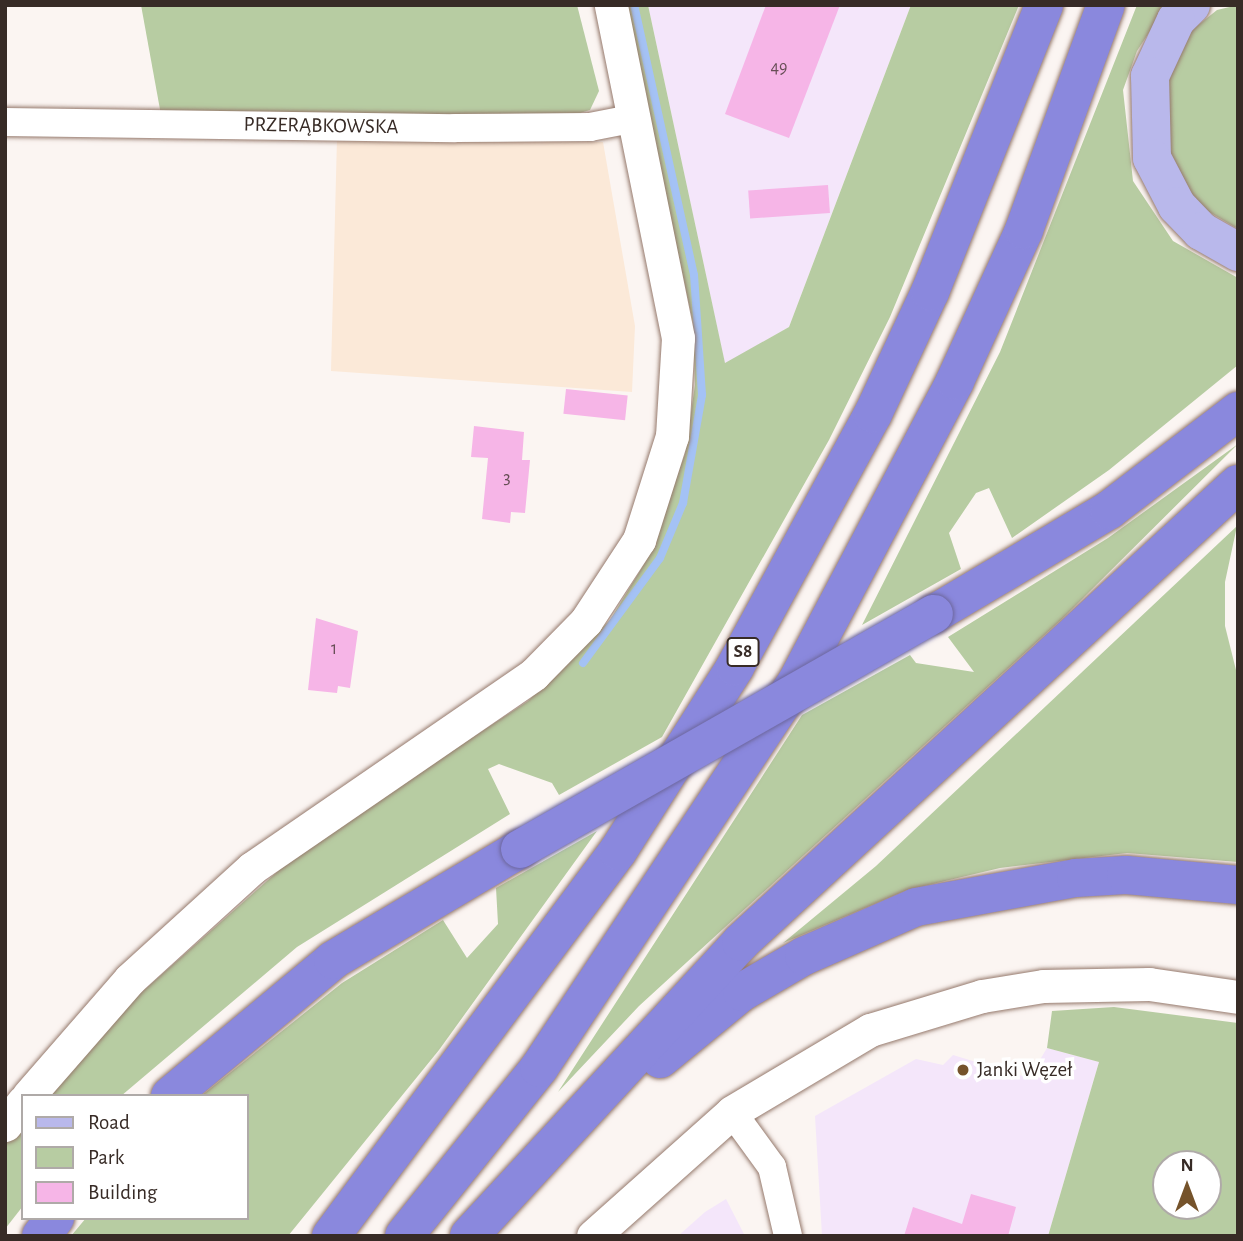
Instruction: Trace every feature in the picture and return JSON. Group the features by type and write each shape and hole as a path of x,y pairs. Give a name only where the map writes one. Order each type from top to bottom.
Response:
{"highway":[{"name":"S8","path":"331,1236 618,852 735,667 873,414 930,292 1044,5"},
{"path":"404,1236 539,1068 796,683 966,356 1024,230 1106,5"},
{"path":"172,1094 333,960 520,849 934,614 1109,510 1238,411"},
{"path":"469,1236 741,942 1238,484"},
{"path":"502,1200 742,992 856,932 916,907 1076,878 1126,875 1238,885"},
{"path":"41,1236 53,1220"}],"main road":[{"path":"1191,5 1176,20 1150,76 1152,158 1177,206 1201,232 1238,252"}],"street":[{"path":"30,1094 121,988 194,919 309,826 534,674 586,621 624,568 660,485 679,374 671,286 611,5"},
{"name":"PRZERĄBKOWSKA","path":"5,122 468,128 590,127 636,118"},
{"path":"593,1236 732,1112 870,1030 982,996 1043,986 1149,984 1238,997"},
{"path":"5,1125 21,1105"},
{"path":"732,1112 772,1167 788,1236"}],"shaded area":[{"path":"648,5 911,5 789,327 725,364"},
{"path":"337,138 603,142 635,326 632,392 331,371"},
{"path":"1047,1048 1099,1062 1048,1236 822,1236 815,1116 916,1059 943,1065 953,1055 1029,1078"},
{"path":"726,1199 745,1236 678,1236 705,1212"}],"green space":[{"path":"141,5 577,5 599,91 590,110 573,115 161,115"},
{"path":"625,5 648,5 725,363 789,327 911,5 1019,5 890,317 829,440 662,737 559,795 552,783 499,764 488,769 510,814 297,947 123,1094 46,1094 116,1015 304,848 528,701 610,620 646,561 685,454 695,385 693,323"},
{"path":"1137,5 1167,5 1137,51 1123,90 1133,181 1173,241 1238,278 1238,365 1109,470 1012,538 989,488 976,493 949,533 961,569 862,625 1000,352"},
{"path":"1238,5 1238,229 1199,206 1164,147 1163,88 1192,30 1217,10"},
{"path":"1238,444 1063,618 639,1006 558,1092 802,715 910,655 916,663 974,672 948,637 1108,538"},
{"path":"1237,526 1225,582 1225,626 1238,678 1238,862 1127,853 1000,868 907,890 783,943 876,866"},
{"path":"597,831 439,1050 288,1236 71,1236 84,1220 248,1220 248,1094 203,1094 342,983 443,920 467,958 498,924 496,888"},
{"path":"1114,1007 1238,1023 1238,1236 1048,1236 1099,1062 1047,1048 1052,1011"},
{"path":"21,1125 21,1209 5,1229 5,1145"}],"building":[{"path":"766,5 840,5 789,138 725,114"},
{"path":"828,185 830,213 750,219 748,191"},
{"path":"566,389 628,395 625,420 563,414"},
{"path":"474,426 524,432 522,460 530,460 525,513 511,512 510,523 482,519 488,458 471,457"},
{"path":"316,618 358,631 350,688 338,686 337,693 308,690"},
{"path":"971,1194 1016,1207 1008,1236 904,1236 913,1207 962,1224"}],"waterway":[{"path":"583,663 660,558 683,503 702,395 694,275 634,5"}],"place":[{"name":"Janki Węzeł","path":"963,1070"}]}
